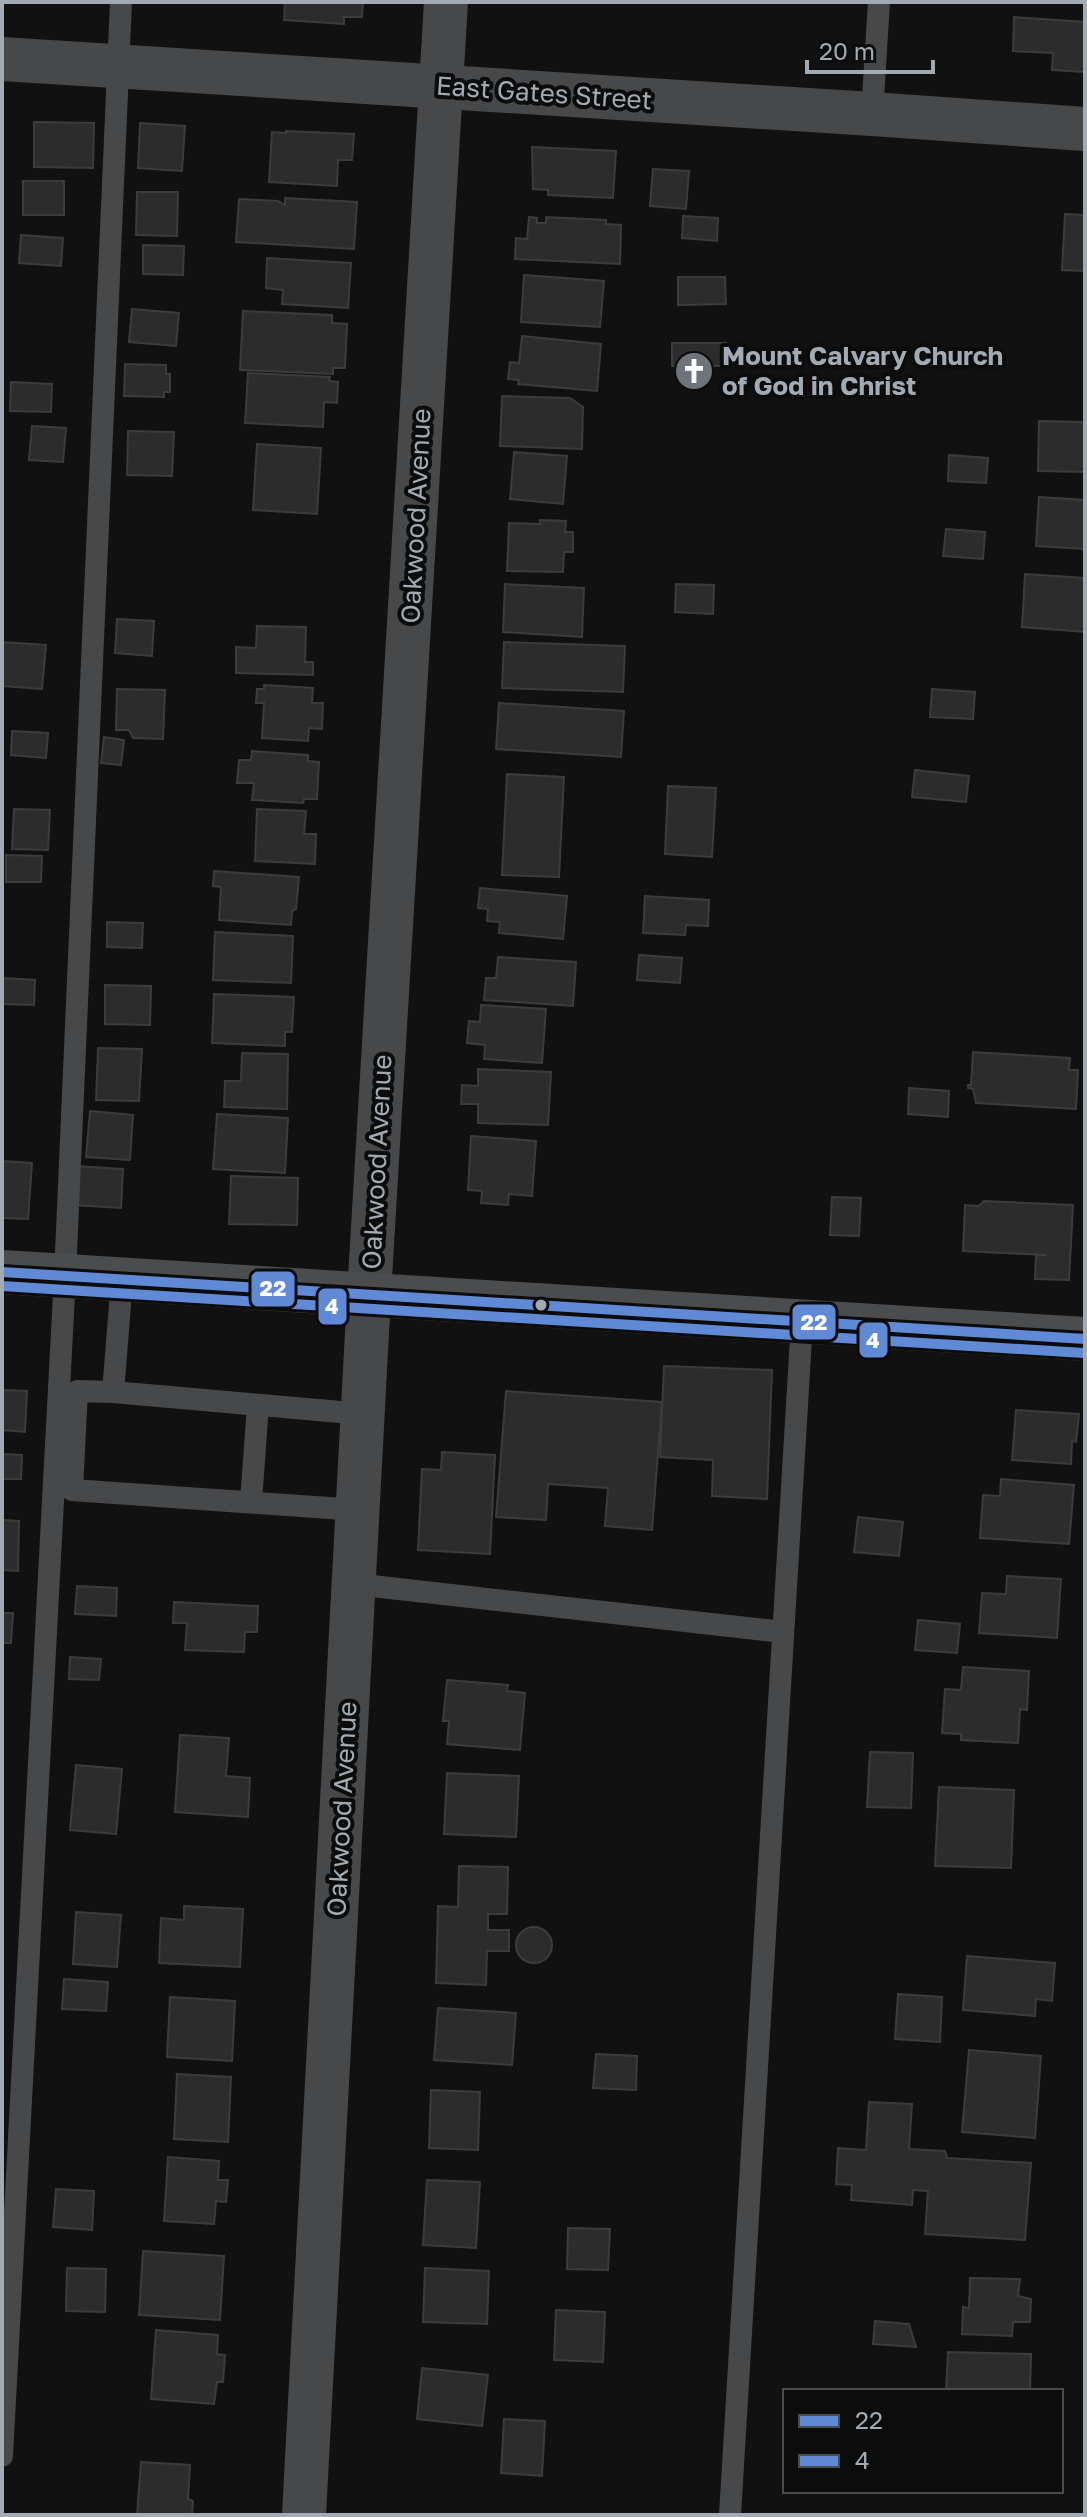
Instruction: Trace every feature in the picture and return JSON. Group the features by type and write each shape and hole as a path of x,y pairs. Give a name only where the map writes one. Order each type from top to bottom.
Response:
{"main road":[{"path":"2,1272 1085,1339"}],"street":[{"name":"Oakwood Avenue","path":"304,2515 369,1295 446,2"},
{"name":"East Gates Street","path":"2,59 1085,129"}],"lane":[{"path":"2,2456 65,1276 121,2"},
{"path":"872,114 879,2"},
{"path":"113,1392 122,1280"},
{"path":"730,2515 802,1322"},
{"path":"358,1510 72,1490 77,1391 363,1414"},
{"path":"251,1502 258,1405"},
{"path":"354,1584 783,1632"}],"building":[{"path":"285,2 363,2 362,17 344,17 344,24 284,20"},
{"path":"1014,17 1085,22 1085,72 1052,70 1053,53 1013,51"},
{"path":"34,122 94,123 93,168 34,167"},
{"path":"140,123 185,126 182,171 138,168"},
{"path":"272,132 354,134 352,160 338,160 337,186 269,182"},
{"path":"532,147 616,151 613,198 548,195 548,190 533,189"},
{"path":"653,169 689,171 686,209 650,206"},
{"path":"23,181 64,181 64,215 23,215"},
{"path":"137,192 178,192 177,236 136,235"},
{"path":"285,198 357,202 354,249 236,242 239,199 278,201 285,205"},
{"path":"1065,214 1085,215 1085,271 1062,270"},
{"path":"683,216 718,218 717,241 682,238"},
{"path":"529,217 537,218 537,223 546,223 546,217 606,220 606,224 621,225 620,264 515,259 516,238 527,239"},
{"path":"21,235 63,238 61,266 19,263"},
{"path":"143,245 184,246 183,275 143,274"},
{"path":"267,258 351,263 348,308 282,304 283,290 266,288"},
{"path":"524,275 604,281 600,327 521,322"},
{"path":"678,277 725,277 726,304 678,305"},
{"path":"132,309 179,313 176,346 129,342"},
{"path":"243,311 332,315 332,323 347,324 345,368 333,368 333,374 240,370"},
{"path":"522,336 601,344 597,391 518,384 519,380 508,379 510,362 519,363"},
{"path":"672,343 726,343 725,366 672,366"},
{"path":"125,364 166,365 166,374 170,374 170,392 164,392 164,397 124,396"},
{"path":"248,373 330,377 329,381 338,382 337,403 324,402 323,427 245,423"},
{"path":"11,382 52,384 51,412 10,411"},
{"path":"502,396 570,398 583,407 582,449 500,446"},
{"path":"1039,421 1085,422 1085,472 1038,471"},
{"path":"32,426 66,428 63,462 29,460"},
{"path":"128,431 174,432 172,476 127,475"},
{"path":"257,444 321,448 317,514 253,510"},
{"path":"514,452 567,456 563,504 510,499"},
{"path":"949,455 988,458 986,483 948,481"},
{"path":"1039,497 1085,500 1085,549 1036,546"},
{"path":"540,520 566,521 565,532 573,532 573,552 564,552 563,572 507,571 509,523 540,524"},
{"path":"946,529 985,532 983,559 943,556"},
{"path":"1025,574 1085,578 1085,632 1022,627"},
{"path":"505,584 584,588 582,637 503,632"},
{"path":"676,584 714,585 713,614 675,612"},
{"path":"117,619 154,621 152,656 115,653"},
{"path":"257,626 306,627 305,662 313,662 313,675 236,673 236,647 256,648"},
{"path":"2,642 46,645 42,689 2,686"},
{"path":"504,642 625,646 623,692 502,688"},
{"path":"264,685 313,688 312,703 323,703 322,729 309,728 308,741 262,738 264,703 256,703 257,689 264,689"},
{"path":"117,689 165,690 163,739 133,738 129,730 116,730"},
{"path":"932,689 975,692 973,719 930,717"},
{"path":"499,703 624,711 621,757 496,749"},
{"path":"12,731 48,733 46,758 11,755"},
{"path":"104,737 124,740 121,765 101,763"},
{"path":"252,751 308,755 308,761 319,762 317,799 304,799 303,803 252,800 254,783 237,783 239,760 251,760"},
{"path":"915,770 969,776 966,802 912,797"},
{"path":"507,774 564,777 559,877 502,875"},
{"path":"668,786 716,788 712,857 665,854"},
{"path":"14,809 50,810 48,850 12,849"},
{"path":"257,809 306,811 304,834 316,834 315,864 255,861"},
{"path":"6,855 42,856 41,882 6,882"},
{"path":"214,871 299,877 291,925 219,920 221,887 213,886"},
{"path":"480,888 567,896 563,939 499,933 500,922 487,921 488,909 478,908"},
{"path":"645,896 709,900 708,926 686,925 685,935 643,933"},
{"path":"107,922 143,923 142,948 107,947"},
{"path":"215,932 293,936 291,983 213,980"},
{"path":"639,955 682,958 680,983 637,980"},
{"path":"498,957 576,962 573,1006 484,1000 486,978 496,978"},
{"path":"2,978 35,980 34,1005 2,1004"},
{"path":"105,985 151,986 150,1025 105,1024"},
{"path":"214,994 294,997 292,1032 285,1032 285,1046 212,1043"},
{"path":"481,1005 546,1009 542,1063 484,1059 485,1045 467,1043 469,1021 480,1022"},
{"path":"98,1048 142,1049 139,1101 96,1100"},
{"path":"973,1052 1070,1058 1069,1070 1078,1070 1076,1109 976,1103 973,1089 968,1088 971,1085"},
{"path":"242,1053 288,1054 287,1109 224,1107 225,1081 241,1081"},
{"path":"478,1069 551,1072 548,1125 478,1123 478,1104 461,1104 462,1085 478,1086"},
{"path":"909,1088 949,1091 948,1117 908,1114"},
{"path":"90,1111 133,1115 130,1160 86,1157"},
{"path":"217,1114 288,1118 285,1173 213,1169"},
{"path":"471,1136 536,1141 532,1196 509,1194 508,1205 481,1203 482,1191 468,1190"},
{"path":"2,1161 32,1163 28,1219 2,1218"},
{"path":"75,1166 123,1169 121,1208 73,1205"},
{"path":"231,1176 298,1178 297,1225 229,1224"},
{"path":"832,1197 861,1198 859,1236 830,1235"},
{"path":"984,1201 1073,1205 1069,1280 1035,1279 1036,1256 1046,1255 963,1251 965,1205 979,1206"},
{"path":"664,1366 772,1370 767,1499 712,1496 713,1460 660,1457"},
{"path":"2,1390 27,1391 25,1432 2,1430"},
{"path":"506,1391 662,1402 652,1530 605,1526 608,1488 548,1484 546,1520 496,1517"},
{"path":"1016,1410 1079,1414 1076,1442 1072,1441 1071,1464 1012,1460"},
{"path":"442,1452 495,1455 490,1554 418,1550 422,1469 441,1470"},
{"path":"2,1454 22,1455 21,1479 2,1479"},
{"path":"1001,1479 1074,1485 1069,1544 980,1538 983,1495 1000,1496"},
{"path":"858,1517 903,1522 899,1556 854,1552"},
{"path":"2,1520 19,1521 18,1571 2,1570"},
{"path":"1007,1576 1061,1579 1057,1638 979,1633 982,1593 1006,1594"},
{"path":"77,1586 117,1588 116,1616 75,1614"},
{"path":"174,1602 258,1606 257,1632 245,1632 244,1652 185,1650 187,1623 173,1623"},
{"path":"2,1613 13,1613 11,1643 2,1643"},
{"path":"918,1620 960,1624 957,1653 915,1650"},
{"path":"70,1657 101,1659 99,1680 69,1679"},
{"path":"963,1667 1029,1671 1027,1710 1020,1709 1018,1743 961,1740 961,1734 942,1733 945,1689 961,1690"},
{"path":"447,1680 508,1685 507,1691 525,1693 520,1750 447,1744 449,1721 443,1721"},
{"path":"180,1735 229,1738 226,1776 250,1778 248,1817 175,1812"},
{"path":"870,1752 913,1753 911,1808 867,1807"},
{"path":"76,1765 122,1769 116,1834 70,1830"},
{"path":"447,1773 519,1776 516,1837 444,1834"},
{"path":"939,1787 1014,1790 1011,1868 935,1866"},
{"path":"459,1866 508,1867 507,1914 488,1914 488,1930 509,1930 509,1951 487,1951 486,1985 436,1983 438,1906 458,1907"},
{"path":"184,1906 243,1909 240,1967 159,1963 161,1918 184,1920"},
{"path":"76,1912 121,1915 117,1967 73,1964"},
{"path":"534,1927 547,1932 552,1945 547,1958 534,1963 521,1958 516,1945 521,1932"},
{"path":"967,1956 1055,1963 1052,2001 1036,1999 1035,2016 963,2010"},
{"path":"64,1979 108,1982 106,2011 62,2009"},
{"path":"898,1994 942,1997 940,2042 895,2039"},
{"path":"170,1997 235,2001 232,2061 167,2057"},
{"path":"438,2008 516,2013 512,2065 434,2060"},
{"path":"969,2050 1041,2056 1035,2138 962,2132"},
{"path":"596,2054 637,2056 636,2090 593,2088"},
{"path":"177,2074 231,2077 228,2142 174,2139"},
{"path":"431,2090 480,2092 478,2150 429,2148"},
{"path":"869,2102 912,2104 909,2149 945,2151 947,2158 1031,2163 1025,2240 925,2234 928,2191 913,2190 912,2205 851,2200 852,2185 836,2184 838,2148 866,2150"},
{"path":"168,2157 219,2161 218,2180 228,2180 226,2202 216,2201 214,2224 164,2221"},
{"path":"427,2180 480,2182 476,2248 423,2245"},
{"path":"56,2189 94,2191 92,2230 53,2227"},
{"path":"568,2228 610,2229 608,2270 567,2269"},
{"path":"143,2251 224,2256 220,2320 139,2315"},
{"path":"67,2268 106,2269 105,2312 66,2311"},
{"path":"425,2268 489,2271 487,2324 423,2322"},
{"path":"970,2278 1020,2279 1018,2296 1031,2299 1030,2322 1013,2322 1012,2336 962,2334 963,2307 969,2308"},
{"path":"556,2310 605,2312 603,2362 554,2360"},
{"path":"875,2321 909,2324 916,2347 873,2344"},
{"path":"156,2330 218,2335 217,2354 225,2355 223,2382 217,2382 214,2404 151,2399"},
{"path":"948,2352 1031,2354 1030,2389 946,2389"},
{"path":"422,2368 488,2375 482,2426 417,2419"},
{"path":"504,2419 545,2421 542,2476 501,2473"},
{"path":"141,2462 190,2465 188,2499 193,2501 192,2515 137,2515"}],"transit line":[{"name":"22","path":"2,1272 1085,1339"},
{"name":"4","path":"2,1286 1084,1353"}],"place":[{"name":"Mount Calvary Church of God in Christ","path":"694,371"}]}
